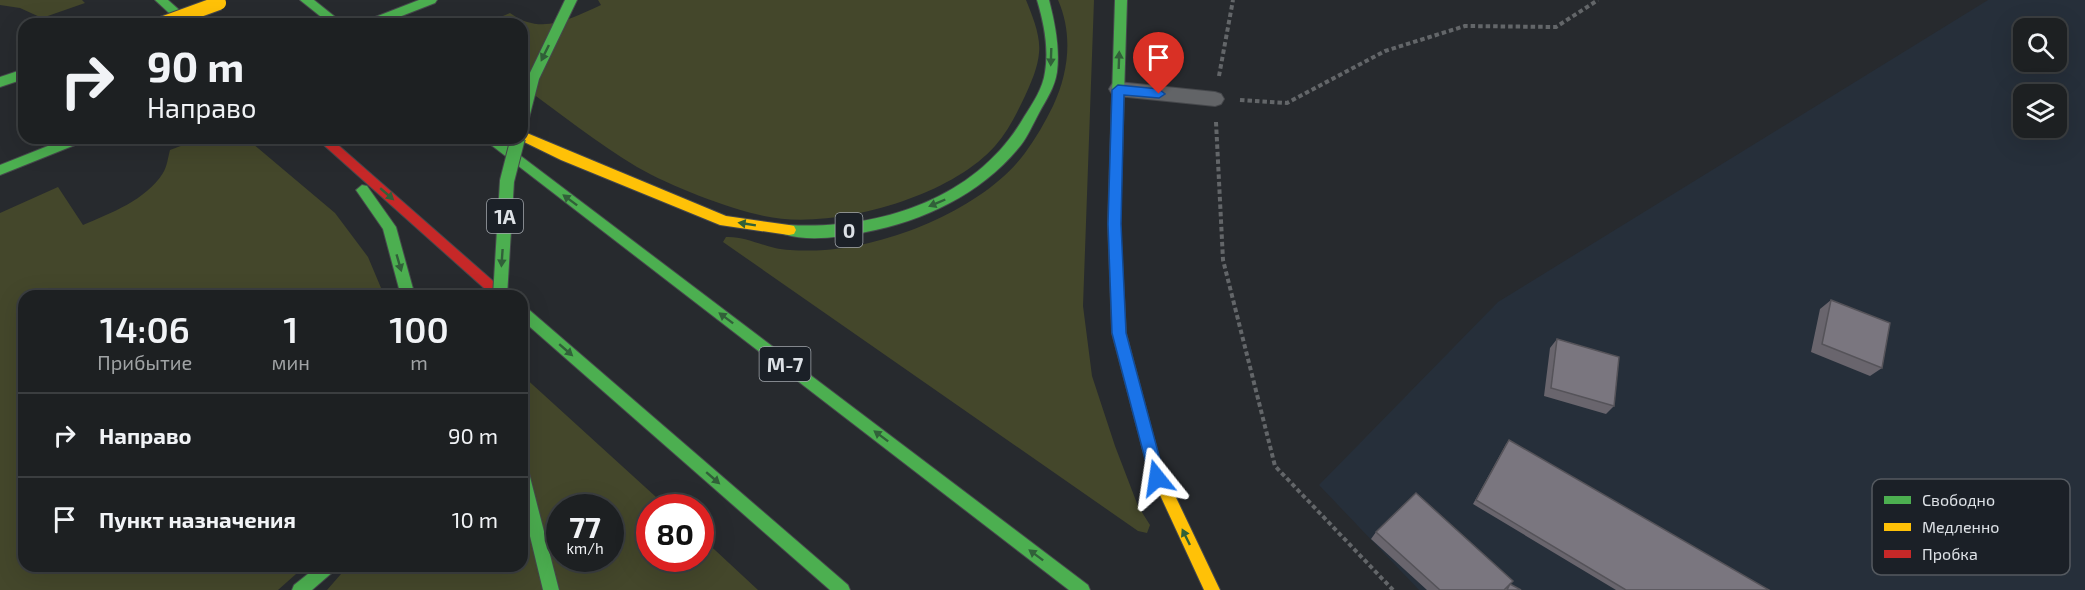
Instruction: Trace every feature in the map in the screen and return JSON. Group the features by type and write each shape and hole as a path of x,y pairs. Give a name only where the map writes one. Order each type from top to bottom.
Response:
{"main road":[{"path":"161,0 182,18"},
{"path":"306,0 330,18"},
{"path":"384,18 431,0"},
{"path":"528,99 533,79 571,0"},
{"name":"0","path":"528,139 725,221 793,231 844,231 890,222 944,201 981,177 1017,141 1038,105 1051,74 1052,29 1042,0"},
{"path":"1121,0 1114,224 1119,333 1157,478 1212,590"},
{"path":"177,18 223,1"},
{"path":"0,82 18,76"},
{"path":"0,170 65,144"},
{"path":"328,144 389,227 406,290"},
{"path":"330,144 494,290"},
{"name":"М-7","path":"496,144 1083,590"},
{"name":"1A","path":"501,290 507,181 516,144"},
{"path":"0,181 37,155"},
{"path":"528,317 842,590"},
{"path":"528,497 551,590"},
{"path":"300,590 321,572"}],"lane":[{"path":"1118,90 1215,99"}],"path":[{"path":"1233,0 1215,99 1223,260 1275,466 1393,590"},
{"path":"1215,99 1287,103 1385,51 1465,26 1556,27 1598,0"}],"shaded area":[{"path":"1988,0 2085,0 2085,590 1419,590 1319,485 1498,302"}],"green space":[{"path":"0,0 82,0 85,3 42,18 20,8 0,5"},
{"path":"598,0 1026,0 1037,33 1038,58 1025,96 1000,140 975,165 949,181 919,195 854,214 822,219 764,216 716,202 650,174 608,148 528,90 528,22 556,23 601,5"},
{"path":"1058,0 1094,0 1083,306 1092,376 1138,506 1150,525 1147,533 1138,531 723,242 726,237 732,237 775,248 800,251 851,247 907,232 961,207 986,191 1007,173 1033,142 1053,106 1063,80 1067,40 1066,26"},
{"path":"510,13 519,18 498,18"},
{"path":"186,144 253,144 335,213 368,257 382,290 18,290 18,572 298,572 278,590 0,590 0,213 58,187 83,225 116,210 147,191 163,173 170,150"},
{"path":"528,380 653,494 636,494 636,572 714,572 714,549 758,590 327,590 343,572 528,572"}],"building":[{"path":"1831,300 1890,323 1882,368 1822,344"},
{"path":"1557,339 1619,357 1614,406 1551,388"},
{"path":"1509,440 1769,590 1626,590 1476,500"},
{"path":"1416,493 1513,581 1504,590 1440,590 1376,532"},
{"path":"1510,584 1521,590 1507,590"}],"traffic: fast":[{"path":"161,0 182,18"},
{"path":"306,0 330,18"},
{"path":"384,18 431,0"},
{"path":"528,99 533,79 571,0"},
{"path":"789,230 819,232 851,230 882,224 914,214 972,183 996,164 1019,138 1050,78 1052,44 1043,0"},
{"path":"1121,0 1114,223 1119,333 1155,469"},
{"path":"0,82 18,76"},
{"path":"0,170 66,144"},
{"path":"496,144 1082,590"},
{"path":"500,290 507,181 516,144"},
{"path":"362,190 389,227 406,290"},
{"path":"528,317 842,590"},
{"path":"528,497 551,590"},
{"path":"300,590 322,572"}],"traffic: slow":[{"path":"178,18 219,3"},
{"path":"528,139 725,221 789,230"},
{"path":"1155,469 1212,590"}],"traffic: jam":[{"path":"329,144 496,290"}],"route":[{"path":"1157,478 1119,333 1114,224 1118,90 1159,94"}]}
